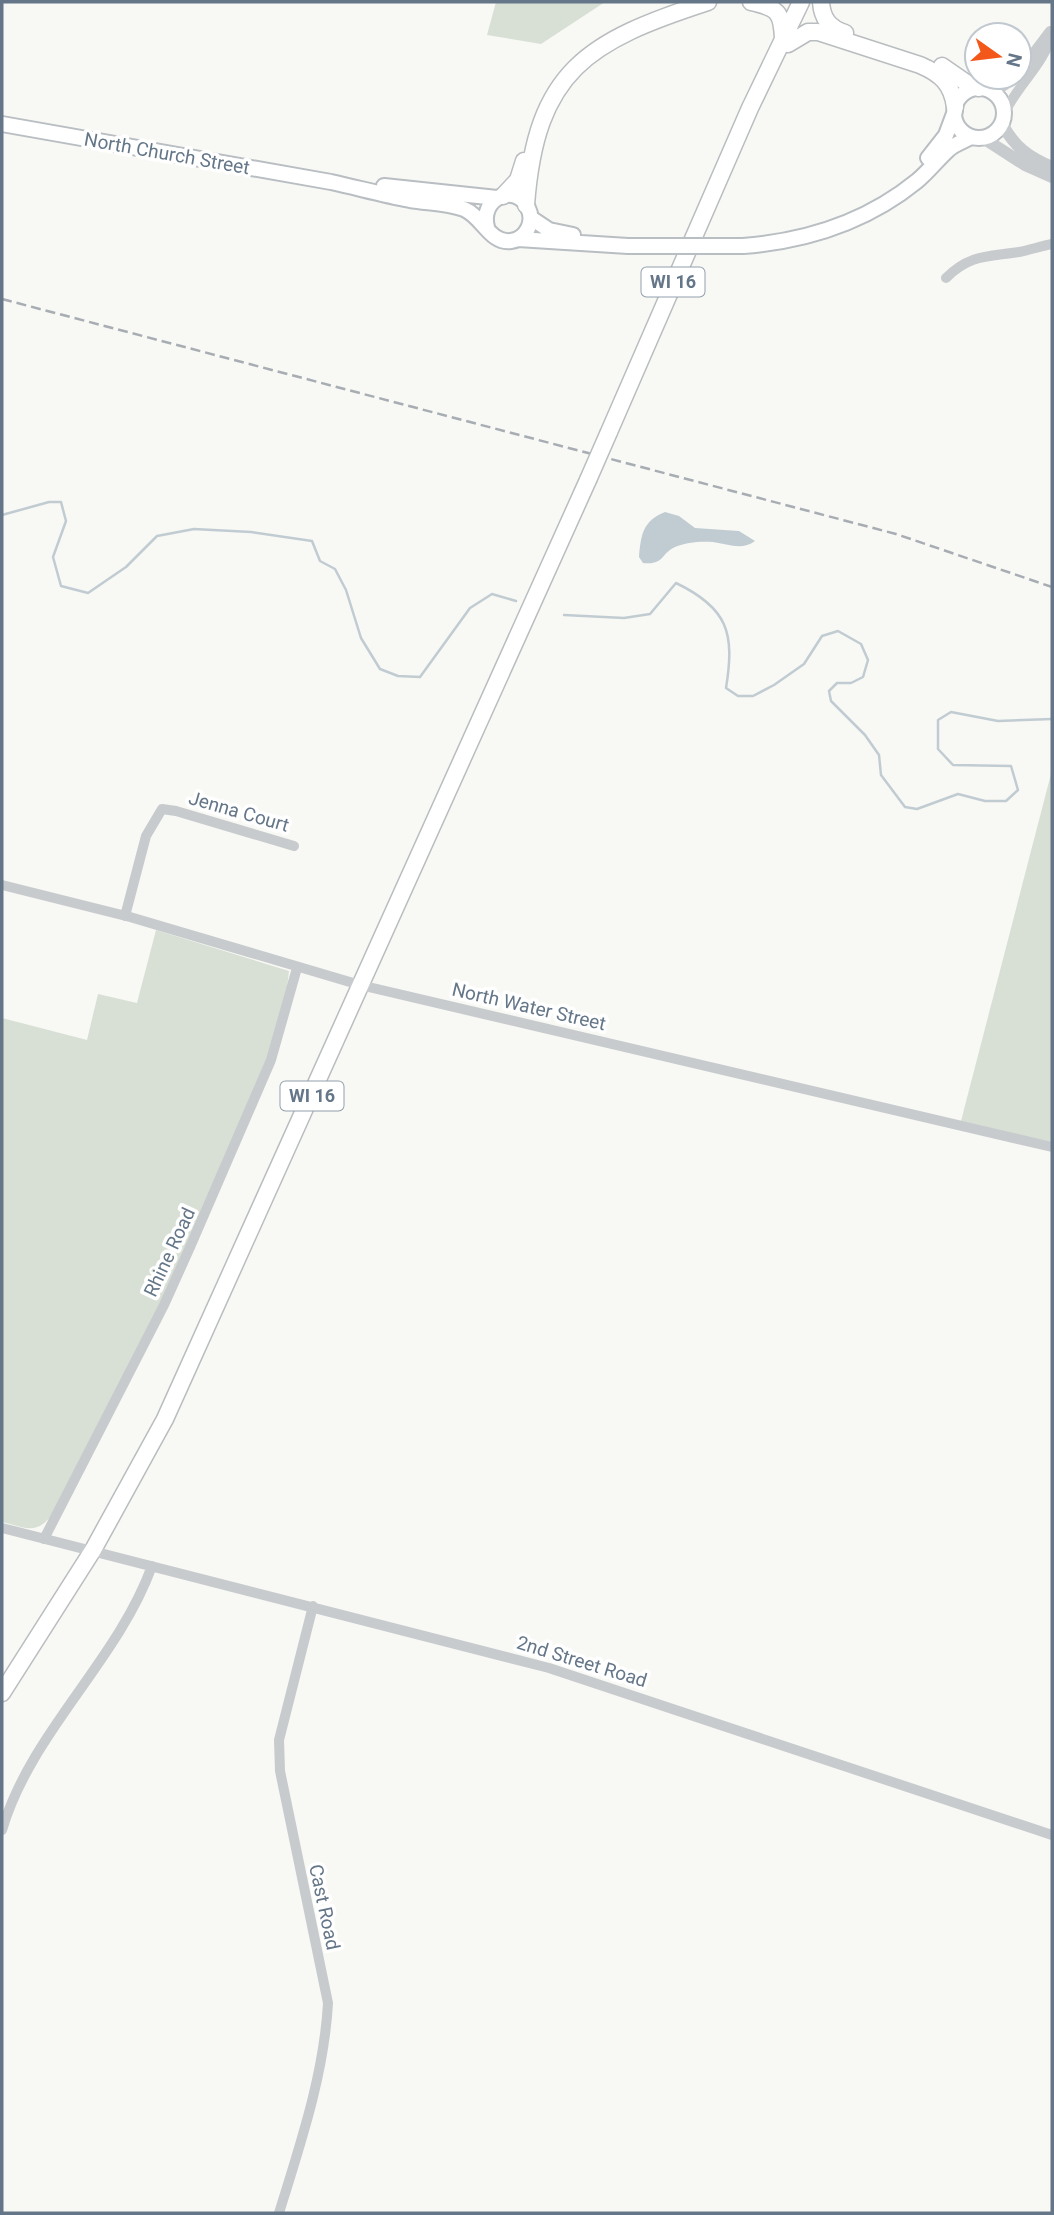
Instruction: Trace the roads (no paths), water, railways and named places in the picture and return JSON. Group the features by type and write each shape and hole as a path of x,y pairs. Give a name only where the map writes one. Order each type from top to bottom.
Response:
{"highway":[{"path":"500,197 518,180 538,107 558,72 596,40 682,2"},
{"path":"528,211 530,173 546,109 574,68 606,44 627,33 708,2"},
{"path":"751,2 778,13 786,42 808,32 818,32 934,71 948,83 955,109"},
{"name":"WI 16","path":"2,1693 93,1550 137,1474 190,1367 588,480 683,258 740,134 755,111 801,2"},
{"name":"WI 16","path":"786,42 811,2"},
{"path":"821,2 825,20 831,27 924,57 963,80"}],"main road":[{"path":"837,225 895,188 924,163 946,135 955,109 966,92 976,91"},
{"path":"665,246 556,232 528,211 516,197 500,197 485,214 491,234 503,241 518,239 628,246 665,246 743,246 785,242 851,222 883,206 918,180 948,150 996,131 1003,119 1001,101 986,91"},
{"path":"955,109 959,127 977,137"},
{"name":"North Church Street","path":"2,124 331,181 500,197"},
{"name":"North Church Street","path":"331,181 382,194 464,209 487,227"},
{"path":"518,239 527,230 528,211"}],"street":[{"path":"1033,54 1052,30"},
{"path":"1052,30 1046,50 1014,95 1003,119 1010,139 1021,152 1052,167"},
{"path":"977,137 1025,165 1052,177"},
{"path":"946,278 959,264 981,256 1020,252 1052,244"},
{"name":"Jenna Court","path":"125,916 146,836 162,809 294,846"},
{"name":"North Water Street","path":"2,885 125,916 360,985 1052,1147"},
{"name":"Rhine Road","path":"44,1539 164,1305 197,1234 271,1060 297,968"},
{"name":"2nd Street Road","path":"2,1528 550,1668 1052,1835"},
{"path":"2,1830 19,1785 136,1604 152,1566"},
{"name":"Cast Road","path":"279,2213 304,2130 326,2037 328,2003 280,1770 279,1740 313,1606"}],"waterway":[{"path":"2,515 49,502 61,502 66,521 53,557 61,586 88,593 126,567 157,536 194,529 251,532 312,541 320,561 335,569 346,590 361,638 380,669 398,676 420,677 470,608 492,594 516,601"},
{"path":"564,615 624,618 650,614 676,583 707,602 724,624 729,652 726,688 738,696 753,696 774,685 804,664 822,636 838,631 861,644 868,660 863,677 851,683 837,683 829,691 831,701 865,735 879,755 881,775 905,807 917,809 958,794 985,801 1006,801 1018,790 1011,766 953,765 938,749 938,720 951,712 998,721 1052,719"}],"railway":[{"path":"2,299 896,534 1052,587"}]}
